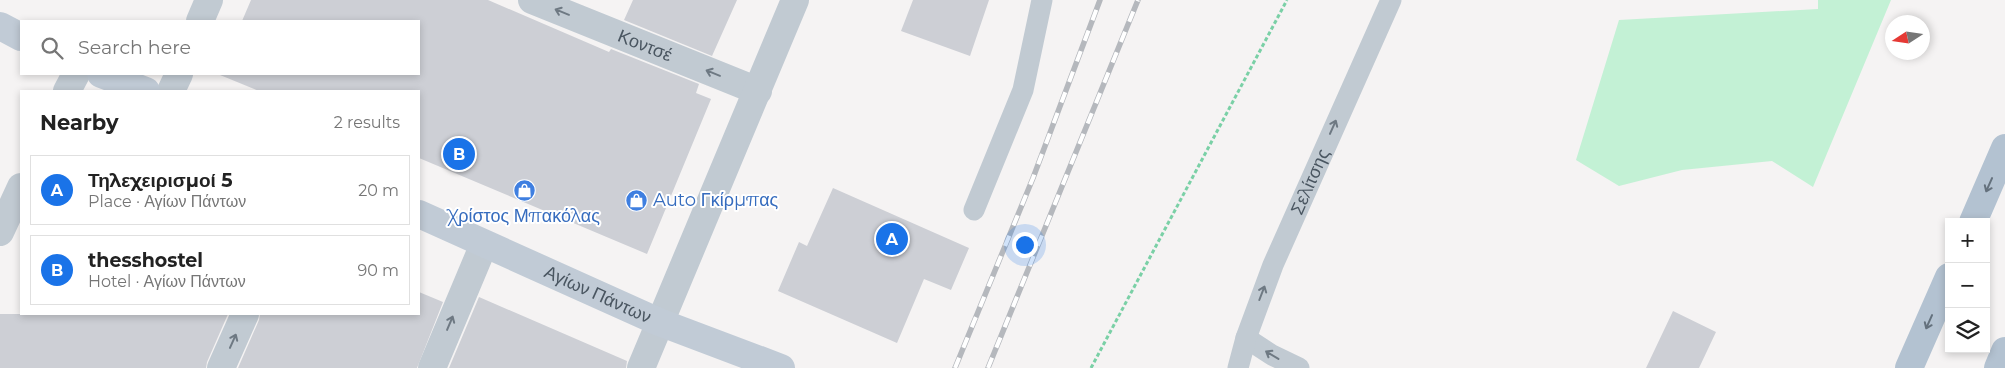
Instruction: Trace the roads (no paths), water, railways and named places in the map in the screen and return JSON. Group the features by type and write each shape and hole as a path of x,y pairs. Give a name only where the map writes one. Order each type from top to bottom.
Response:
{"main road":[{"path":"0,26 20,36"},
{"path":"103,75 143,90"},
{"path":"1975,218 2005,148"},
{"name":"Αγίων Πάντων","path":"420,214 659,322 781,368"},
{"path":"1909,368 1945,286"},
{"path":"1998,368 2005,351"}],"street":[{"path":"200,20 209,0"},
{"name":"Κοντσέ","path":"532,0 758,91"},
{"path":"641,368 795,0"},
{"path":"68,90 75,75"},
{"path":"172,90 179,75"},
{"path":"0,232 20,189"},
{"path":"432,368 484,244"},
{"path":"221,368 245,315"}],"lane":[{"path":"974,210 1023,90 1042,0"},
{"name":"Σελίτσης","path":"1238,368 1246,338 1273,265 1391,0"},
{"path":"1246,338 1272,356 1299,368"}],"railway":[{"path":"955,368 1033,178 1100,0"},
{"path":"988,368 1138,0"}],"place":[{"name":"thesshostel","path":"459,154"},
{"name":"Χρίστος Μπακόλας","path":"524,191"},
{"name":"Auto Γκίρμπας","path":"637,200"},
{"name":"Τηλεχειρισμοί 5","path":"892,239"}]}
